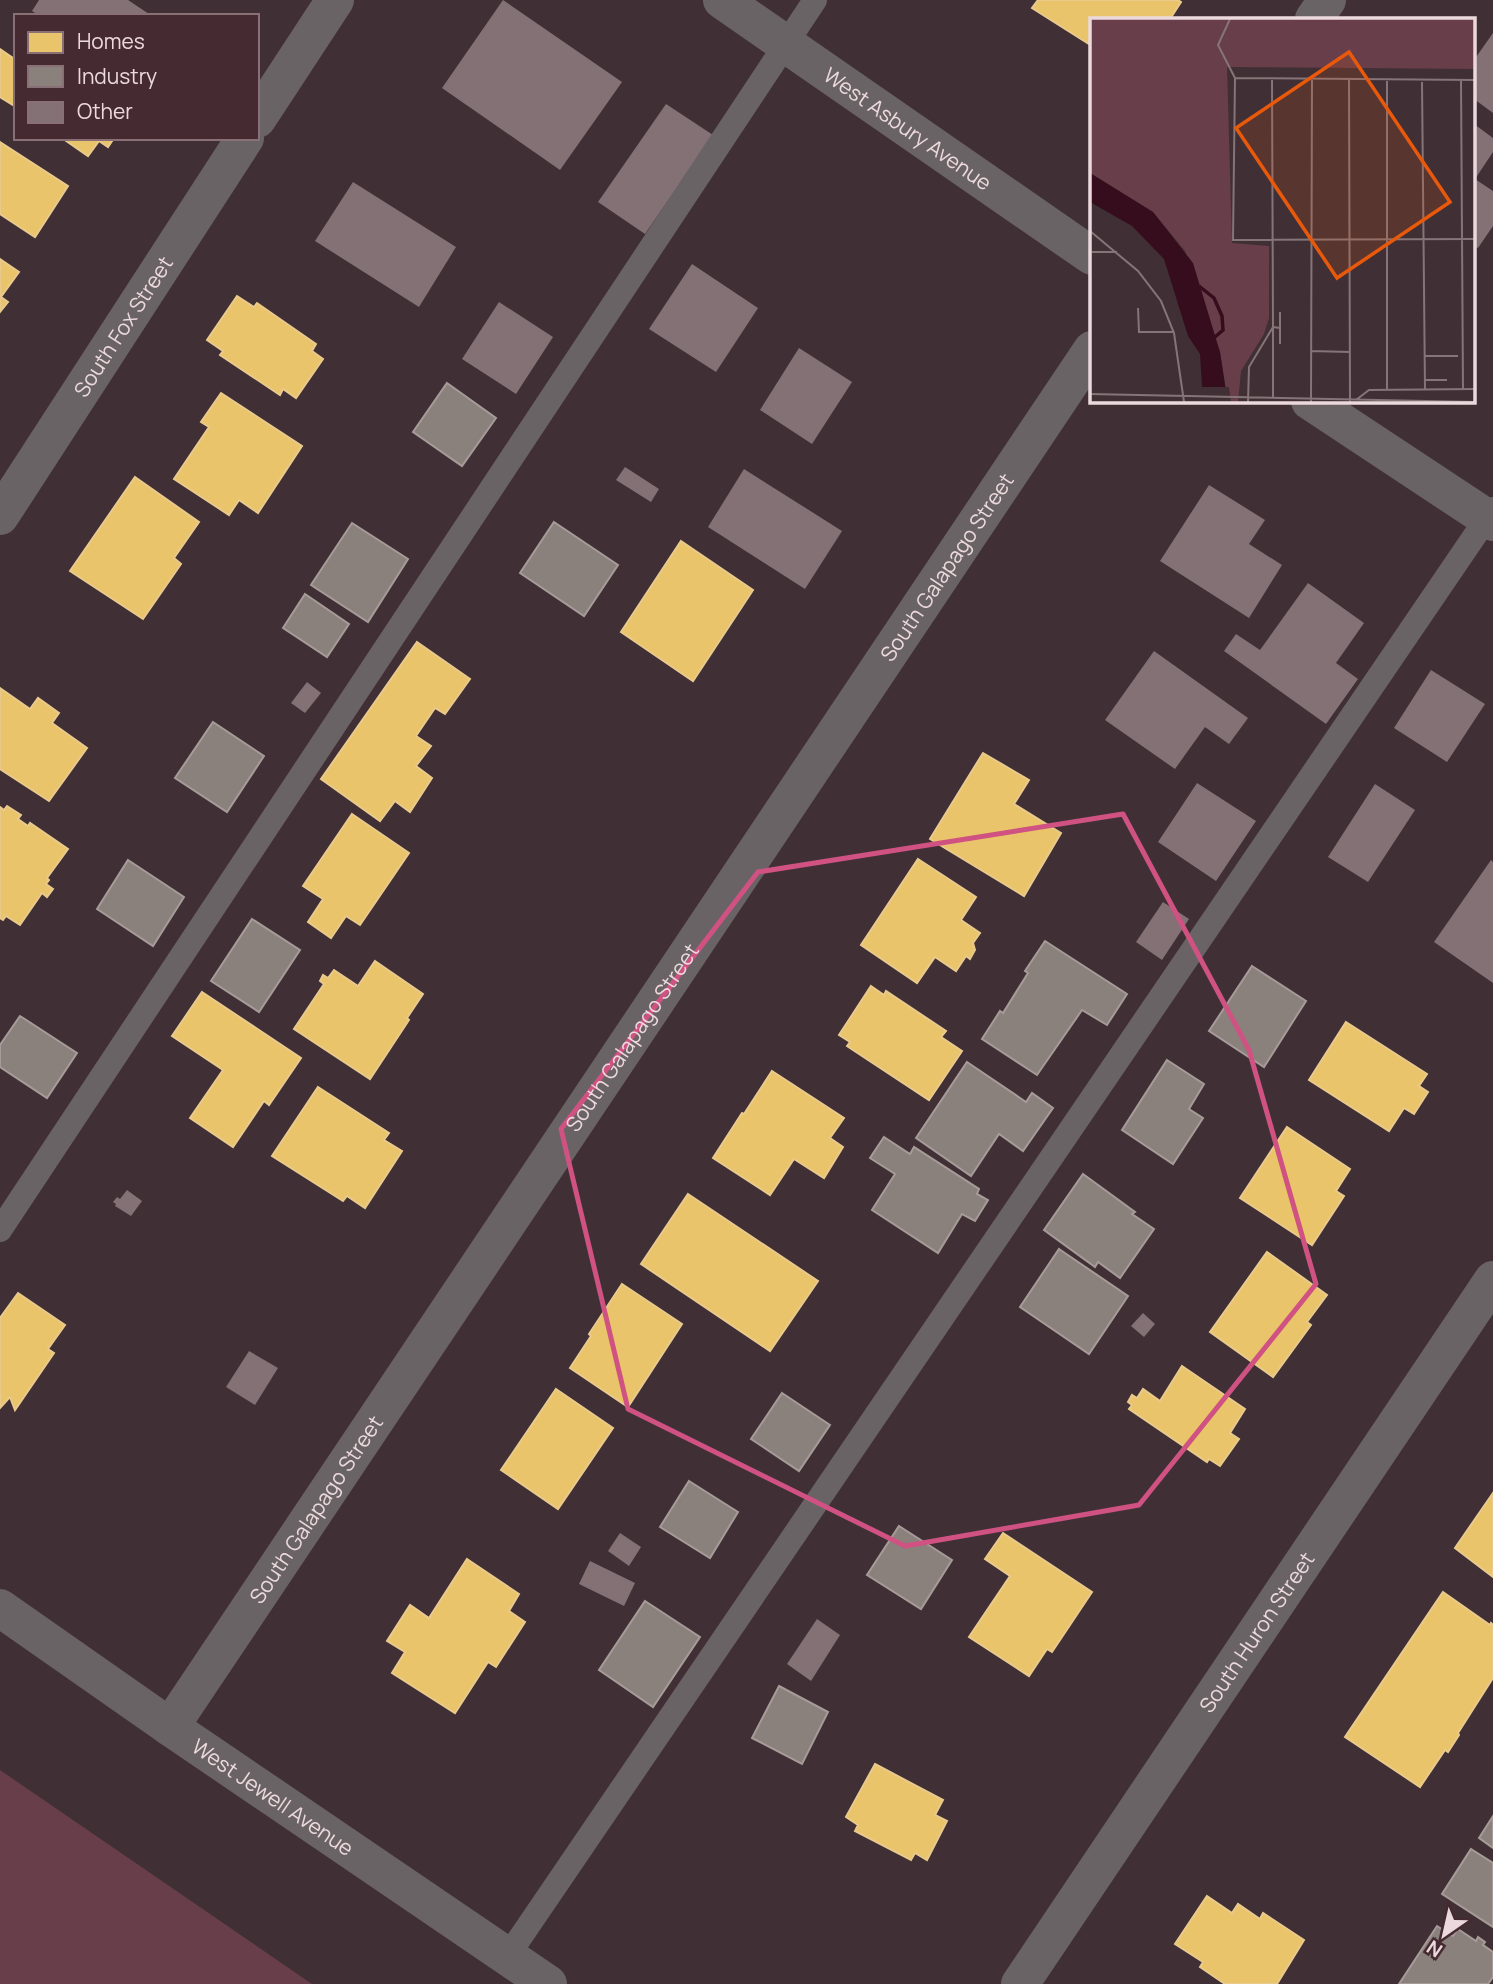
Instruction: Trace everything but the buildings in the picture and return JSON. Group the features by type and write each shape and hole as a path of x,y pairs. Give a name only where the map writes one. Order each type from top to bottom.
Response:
{"street":[{"path":"259,117 335,0"},
{"name":"West Asbury Avenue","path":"722,0 1090,255"},
{"path":"1315,18 1327,0"},
{"name":"South Fox Street","path":"0,516 244,140"},
{"name":"South Galapago Street","path":"170,1727 1090,353"},
{"path":"1312,402 1491,517"},
{"name":"South Huron Street","path":"1020,1984 1493,1280"},
{"name":"West Jewell Avenue","path":"0,1608 548,1984"}],"lane":[{"path":"0,1230 815,0"},
{"path":"507,1957 1491,517"}],"highlighted area":[{"path":"1123,814 1249,1050 1316,1284 1139,1505 905,1546 628,1409 561,1129 758,872"}],"shaded area":[{"path":"0,1770 312,1984 0,1984"}]}
